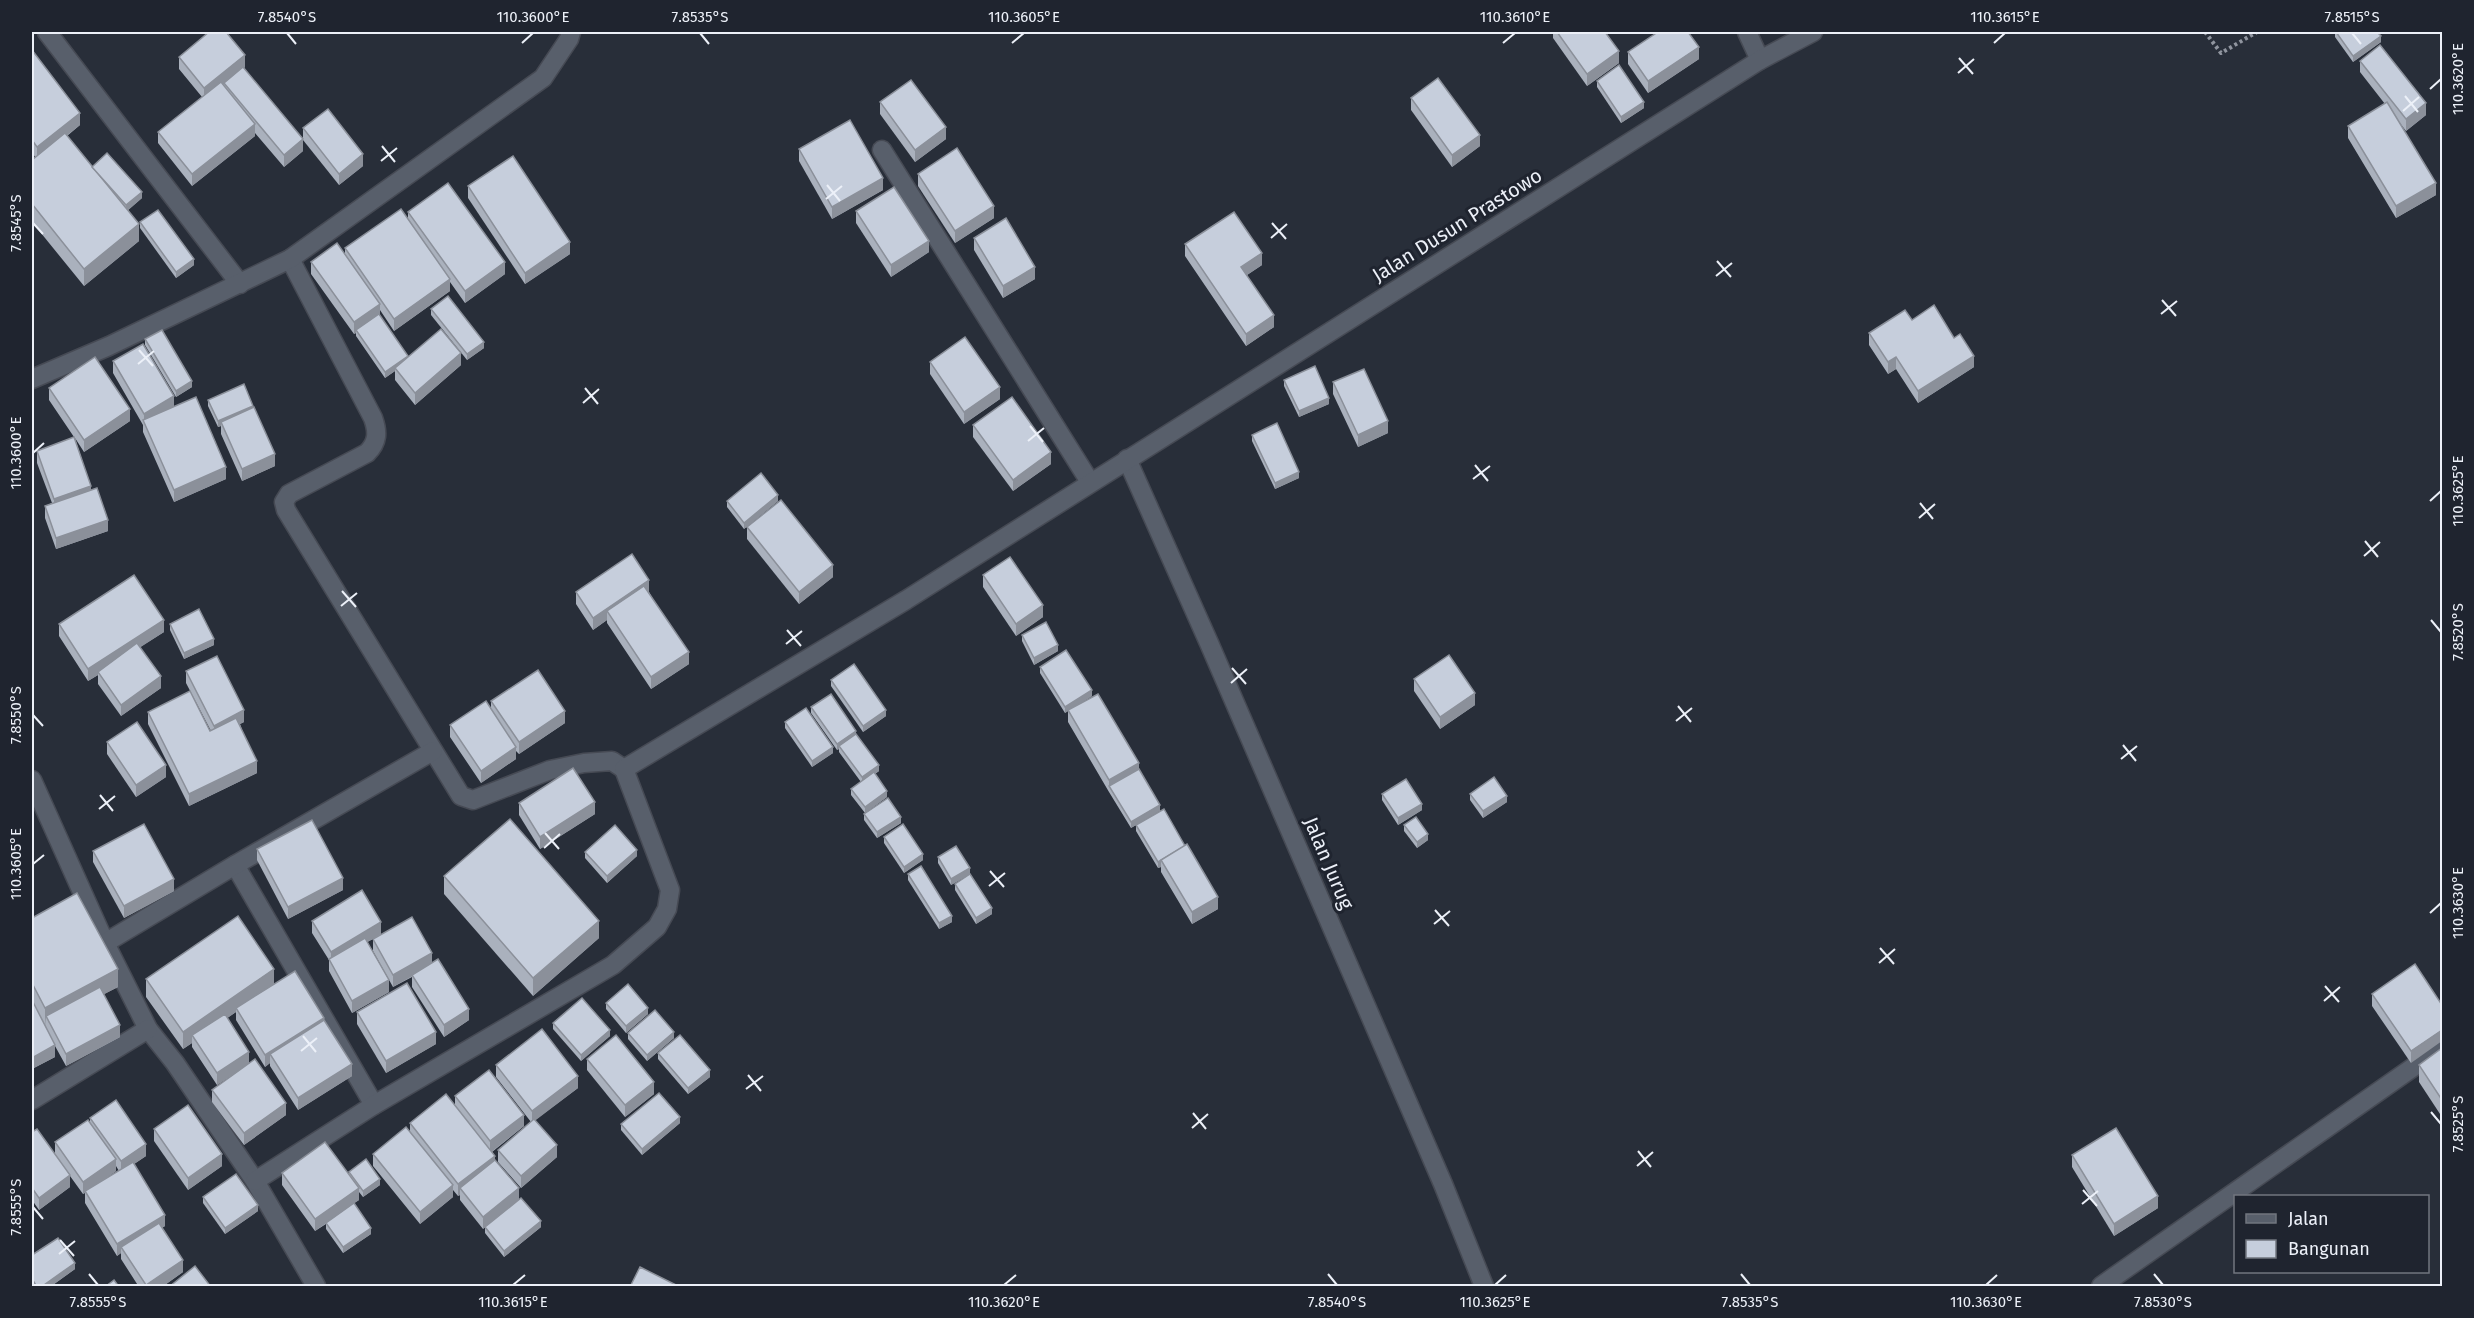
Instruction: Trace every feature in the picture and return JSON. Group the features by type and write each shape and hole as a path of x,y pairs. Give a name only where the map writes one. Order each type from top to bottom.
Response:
{"street":[{"path":"47,32 240,284"},
{"path":"32,379 109,346 290,259 543,78 569,39 571,32"},
{"path":"1747,32 1760,60"},
{"name":"Jalan Dusun Prastowo","path":"624,769 906,600 1760,60 1813,32"},
{"path":"882,150 1090,482"},
{"path":"255,1181 374,1105 613,965 657,927 667,909 670,890 624,769 612,760 550,770 473,800 461,796 286,510 284,502 289,494 367,453 374,446 377,434 373,418 290,259"},
{"name":"Jalan Jurug","path":"1127,459 1420,1130 1484,1287"},
{"path":"105,943 433,751"},
{"path":"32,780 105,943 148,1029 176,1063 255,1181 316,1287"},
{"path":"235,865 374,1105"},
{"path":"32,1100 148,1029"},
{"path":"2101,1287 2442,1047"}],"path":[{"path":"2205,32 2221,53 2257,32"}],"building":[{"path":"209,32 226,32 245,55 204,88 179,57"},
{"path":"1557,32 1605,32 1619,51 1587,74"},
{"path":"1658,32 1688,32 1699,47 1648,81 1628,52"},
{"path":"2336,32 2377,32 2381,36 2353,56"},
{"path":"2380,45 2426,103 2406,119 2360,61"},
{"path":"32,50 80,113 37,147 32,140"},
{"path":"1619,65 1644,102 1621,117 1597,81"},
{"path":"243,67 303,139 284,155 224,83"},
{"path":"1438,78 1480,135 1452,155 1411,98"},
{"path":"911,80 946,127 915,150 880,102"},
{"path":"221,82 255,124 192,174 158,132"},
{"path":"2387,102 2436,183 2396,206 2348,126"},
{"path":"328,109 363,154 339,174 303,128"},
{"path":"850,120 883,178 832,207 799,149"},
{"path":"65,133 139,224 84,269 32,204 32,160"},
{"path":"957,148 994,206 955,231 918,174"},
{"path":"107,153 142,192 126,205 92,167"},
{"path":"513,156 570,242 525,273 468,186"},
{"path":"448,183 505,262 465,291 408,212"},
{"path":"894,187 929,241 891,265 856,211"},
{"path":"401,209 450,279 394,319 345,248"},
{"path":"158,210 194,259 176,272 140,222"},
{"path":"1234,212 1262,253 1241,267 1274,315 1246,334 1185,244"},
{"path":"1006,218 1035,267 1003,286 974,238"},
{"path":"337,243 380,304 354,322 311,262"},
{"path":"448,296 484,342 467,354 431,309"},
{"path":"1934,305 1954,338 1960,334 1974,356 1918,391 1896,357 1888,362 1869,333 1905,310 1912,320"},
{"path":"379,314 408,356 385,372 356,330"},
{"path":"441,329 461,353 415,393 395,368"},
{"path":"162,330 192,381 176,391 145,339"},
{"path":"965,337 1000,387 964,412 930,362"},
{"path":"143,344 174,396 144,414 113,361"},
{"path":"95,357 130,409 84,440 49,388"},
{"path":"1315,366 1329,398 1299,411 1284,380"},
{"path":"1364,369 1388,421 1358,435 1333,382"},
{"path":"244,384 253,406 218,421 208,400"},
{"path":"196,397 226,467 174,490 143,420"},
{"path":"1012,397 1051,452 1013,480 973,425"},
{"path":"254,407 275,454 242,469 221,422"},
{"path":"1277,423 1299,472 1275,483 1252,435"},
{"path":"74,437 91,486 54,499 37,451"},
{"path":"761,473 778,495 744,523 727,501"},
{"path":"97,488 108,520 56,538 45,506"},
{"path":"781,500 833,565 799,592 747,527"},
{"path":"632,554 649,580 593,618 576,592"},
{"path":"1010,557 1043,605 1016,624 983,575"},
{"path":"134,575 164,620 88,669 59,624"},
{"path":"644,586 689,652 651,677 607,611"},
{"path":"199,609 214,639 184,653 170,624"},
{"path":"1046,622 1058,645 1034,658 1022,635"},
{"path":"137,643 161,676 121,705 98,672"},
{"path":"1066,650 1092,690 1065,707 1040,667"},
{"path":"1449,655 1475,693 1440,717 1414,679"},
{"path":"217,656 244,710 214,726 186,671"},
{"path":"854,664 886,710 863,726 831,680"},
{"path":"538,670 565,711 519,742 491,701"},
{"path":"190,691 210,731 236,718 257,761 189,794 148,712"},
{"path":"831,694 856,731 837,744 811,707"},
{"path":"1098,694 1139,763 1109,780 1068,710"},
{"path":"486,701 516,747 481,771 450,725"},
{"path":"806,708 833,747 812,761 785,722"},
{"path":"137,722 166,765 136,785 107,742"},
{"path":"856,734 879,765 862,777 839,746"},
{"path":"573,768 595,802 540,837 519,803"},
{"path":"1139,769 1160,805 1131,822 1109,786"},
{"path":"874,772 887,791 865,807 851,789"},
{"path":"1494,777 1507,796 1483,811 1470,794"},
{"path":"1406,779 1422,804 1398,818 1382,794"},
{"path":"888,798 901,817 877,832 864,814"},
{"path":"1164,809 1185,846 1158,862 1136,825"},
{"path":"1416,817 1428,834 1417,842 1404,825"},
{"path":"510,819 599,921 533,978 444,876"},
{"path":"312,820 343,878 288,907 257,849"},
{"path":"144,824 174,879 124,906 93,851"},
{"path":"903,824 923,854 904,867 884,837"},
{"path":"615,825 637,850 607,876 585,852"},
{"path":"1187,844 1218,897 1192,912 1161,860"},
{"path":"956,846 970,868 951,879 938,857"},
{"path":"921,866 952,916 939,923 908,874"},
{"path":"970,874 992,908 976,918 955,884"},
{"path":"362,890 381,922 331,952 312,921"},
{"path":"77,893 118,969 45,1008 32,983 32,918"},
{"path":"238,916 274,969 183,1032 146,979"},
{"path":"412,917 432,953 393,975 373,939"},
{"path":"365,938 389,980 352,1001 329,959"},
{"path":"438,959 469,1009 444,1025 412,975"},
{"path":"2415,964 2442,1005 2442,1030 2411,1051 2372,994"},
{"path":"295,971 324,1018 265,1055 236,1008"},
{"path":"407,983 436,1032 386,1061 357,1012"},
{"path":"628,984 648,1008 626,1026 606,1003"},
{"path":"100,987 120,1025 66,1054 46,1016"},
{"path":"582,998 610,1030 581,1055 553,1023"},
{"path":"32,1000 55,1045 32,1058"},
{"path":"655,1010 674,1032 647,1055 628,1033"},
{"path":"225,1014 249,1052 217,1073 192,1035"},
{"path":"324,1020 352,1064 298,1098 270,1054"},
{"path":"542,1029 578,1076 532,1111 496,1065"},
{"path":"616,1035 654,1082 625,1105 587,1059"},
{"path":"680,1035 710,1070 688,1088 658,1053"},
{"path":"2442,1048 2442,1100 2419,1065"},
{"path":"255,1059 286,1103 244,1133 212,1090"},
{"path":"489,1070 524,1115 490,1141 455,1096"},
{"path":"659,1093 680,1117 642,1149 621,1124"},
{"path":"446,1094 495,1156 458,1184 410,1123"},
{"path":"116,1100 146,1144 121,1161 90,1118"},
{"path":"188,1105 222,1154 188,1178 154,1129"},
{"path":"534,1119 557,1145 521,1176 498,1150"},
{"path":"88,1120 116,1159 83,1182 55,1142"},
{"path":"406,1127 453,1185 420,1212 373,1154"},
{"path":"2116,1128 2158,1196 2114,1224 2072,1155"},
{"path":"37,1129 70,1175 39,1198 32,1188 32,1132"},
{"path":"325,1142 359,1188 315,1219 282,1173"},
{"path":"366,1159 380,1179 363,1191 349,1172"},
{"path":"495,1160 519,1188 483,1217 460,1188"},
{"path":"133,1162 165,1215 117,1244 85,1191"},
{"path":"236,1174 258,1205 225,1228 203,1197"},
{"path":"521,1198 541,1221 504,1251 485,1227"},
{"path":"354,1203 371,1228 343,1247 326,1223"},
{"path":"159,1223 183,1260 146,1285 121,1247"},
{"path":"58,1238 75,1263 41,1287 37,1287 32,1279 32,1255"},
{"path":"195,1266 211,1287 169,1287"},
{"path":"640,1267 680,1287 630,1287"},
{"path":"114,1280 119,1287 105,1287"}]}
